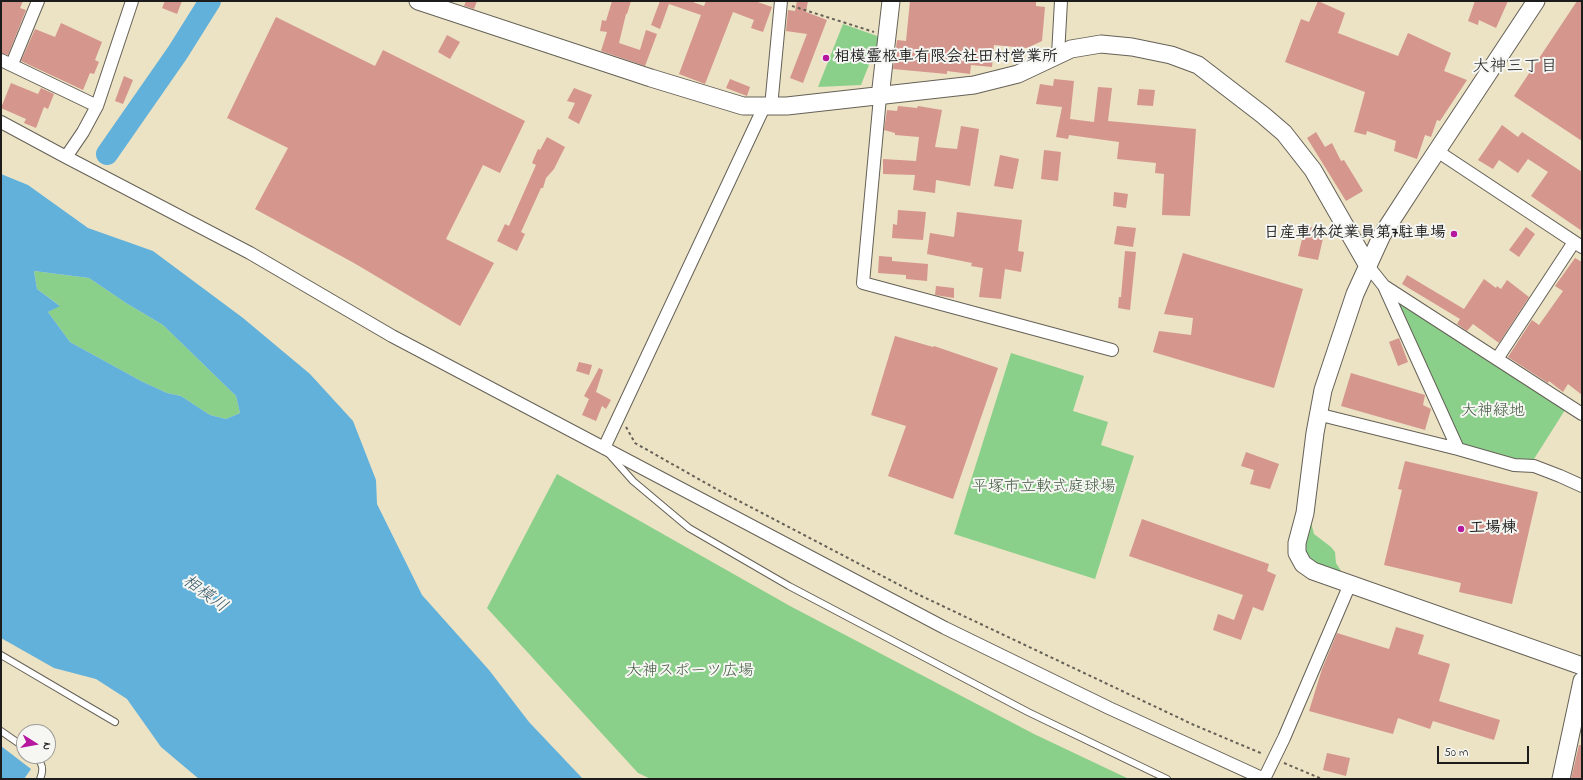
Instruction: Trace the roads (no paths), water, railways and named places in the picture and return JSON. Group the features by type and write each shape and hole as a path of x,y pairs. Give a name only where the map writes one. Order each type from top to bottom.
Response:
{"street":[{"path":"38,1 6,62 97,106"},
{"path":"66,157 83,132 97,106 132,1"},
{"path":"891,1 880,96 863,283 1112,350"},
{"path":"1058,55 1061,1"},
{"path":"1536,1 1382,235 1355,294 1323,390 1315,433 1309,486 1297,543 1297,553 1303,564 1312,571 1582,666"},
{"path":"604,448 752,134 767,107 779,2"},
{"path":"427,3 651,78 743,106 767,107 974,86 1018,74 1071,48 1101,44 1171,55 1198,66 1252,106 1284,133 1313,170 1368,266 1386,290 1458,449"},
{"path":"1,122 250,253 356,316 945,628 1109,708 1264,779 1350,584"},
{"path":"1436,151 1578,245 1497,359"},
{"path":"1386,290 1582,414"},
{"path":"1325,416 1458,449 1514,465 1534,466 1582,486"},
{"path":"1561,779 1582,681"}],"lane":[{"path":"604,448 633,481 689,528 789,586 1028,712 1167,779"},
{"path":"1,655 115,722"},
{"path":"1,731 16,741"},
{"path":"40,779 43,773 42,764"}],"water":[{"name":"相模川","path":"1,174 28,185 88,228 153,251 243,318 310,374 353,421 376,480 377,504 422,595 489,670 529,722 583,779 199,779 161,747 127,699 96,679 54,668 1,638","holes":["34,271 89,278 126,303 163,325 236,396 240,413 226,419 210,415 181,396 167,393 141,381 70,342 48,312 60,306 37,289"]},
{"path":"1,746 16,758 16,764 24,764 31,769 24,779 1,779"}],"waterway":[{"path":"107,154 178,52 210,1"}],"place":[{"name":"相模霊柩車有限会社田村営業所","path":"826,58"},
{"name":"日産車体従業員第7駐車場","path":"1454,234"},
{"name":"工場棟","path":"1461,529"}],"district":[{"name":"大神三丁目","path":"1515,68"}],"park label":[{"name":"大神緑地","path":"1493,412"},
{"name":"平塚市立軟式庭球場","path":"1044,488"},
{"name":"大神スポーツ広場","path":"690,672"}]}
